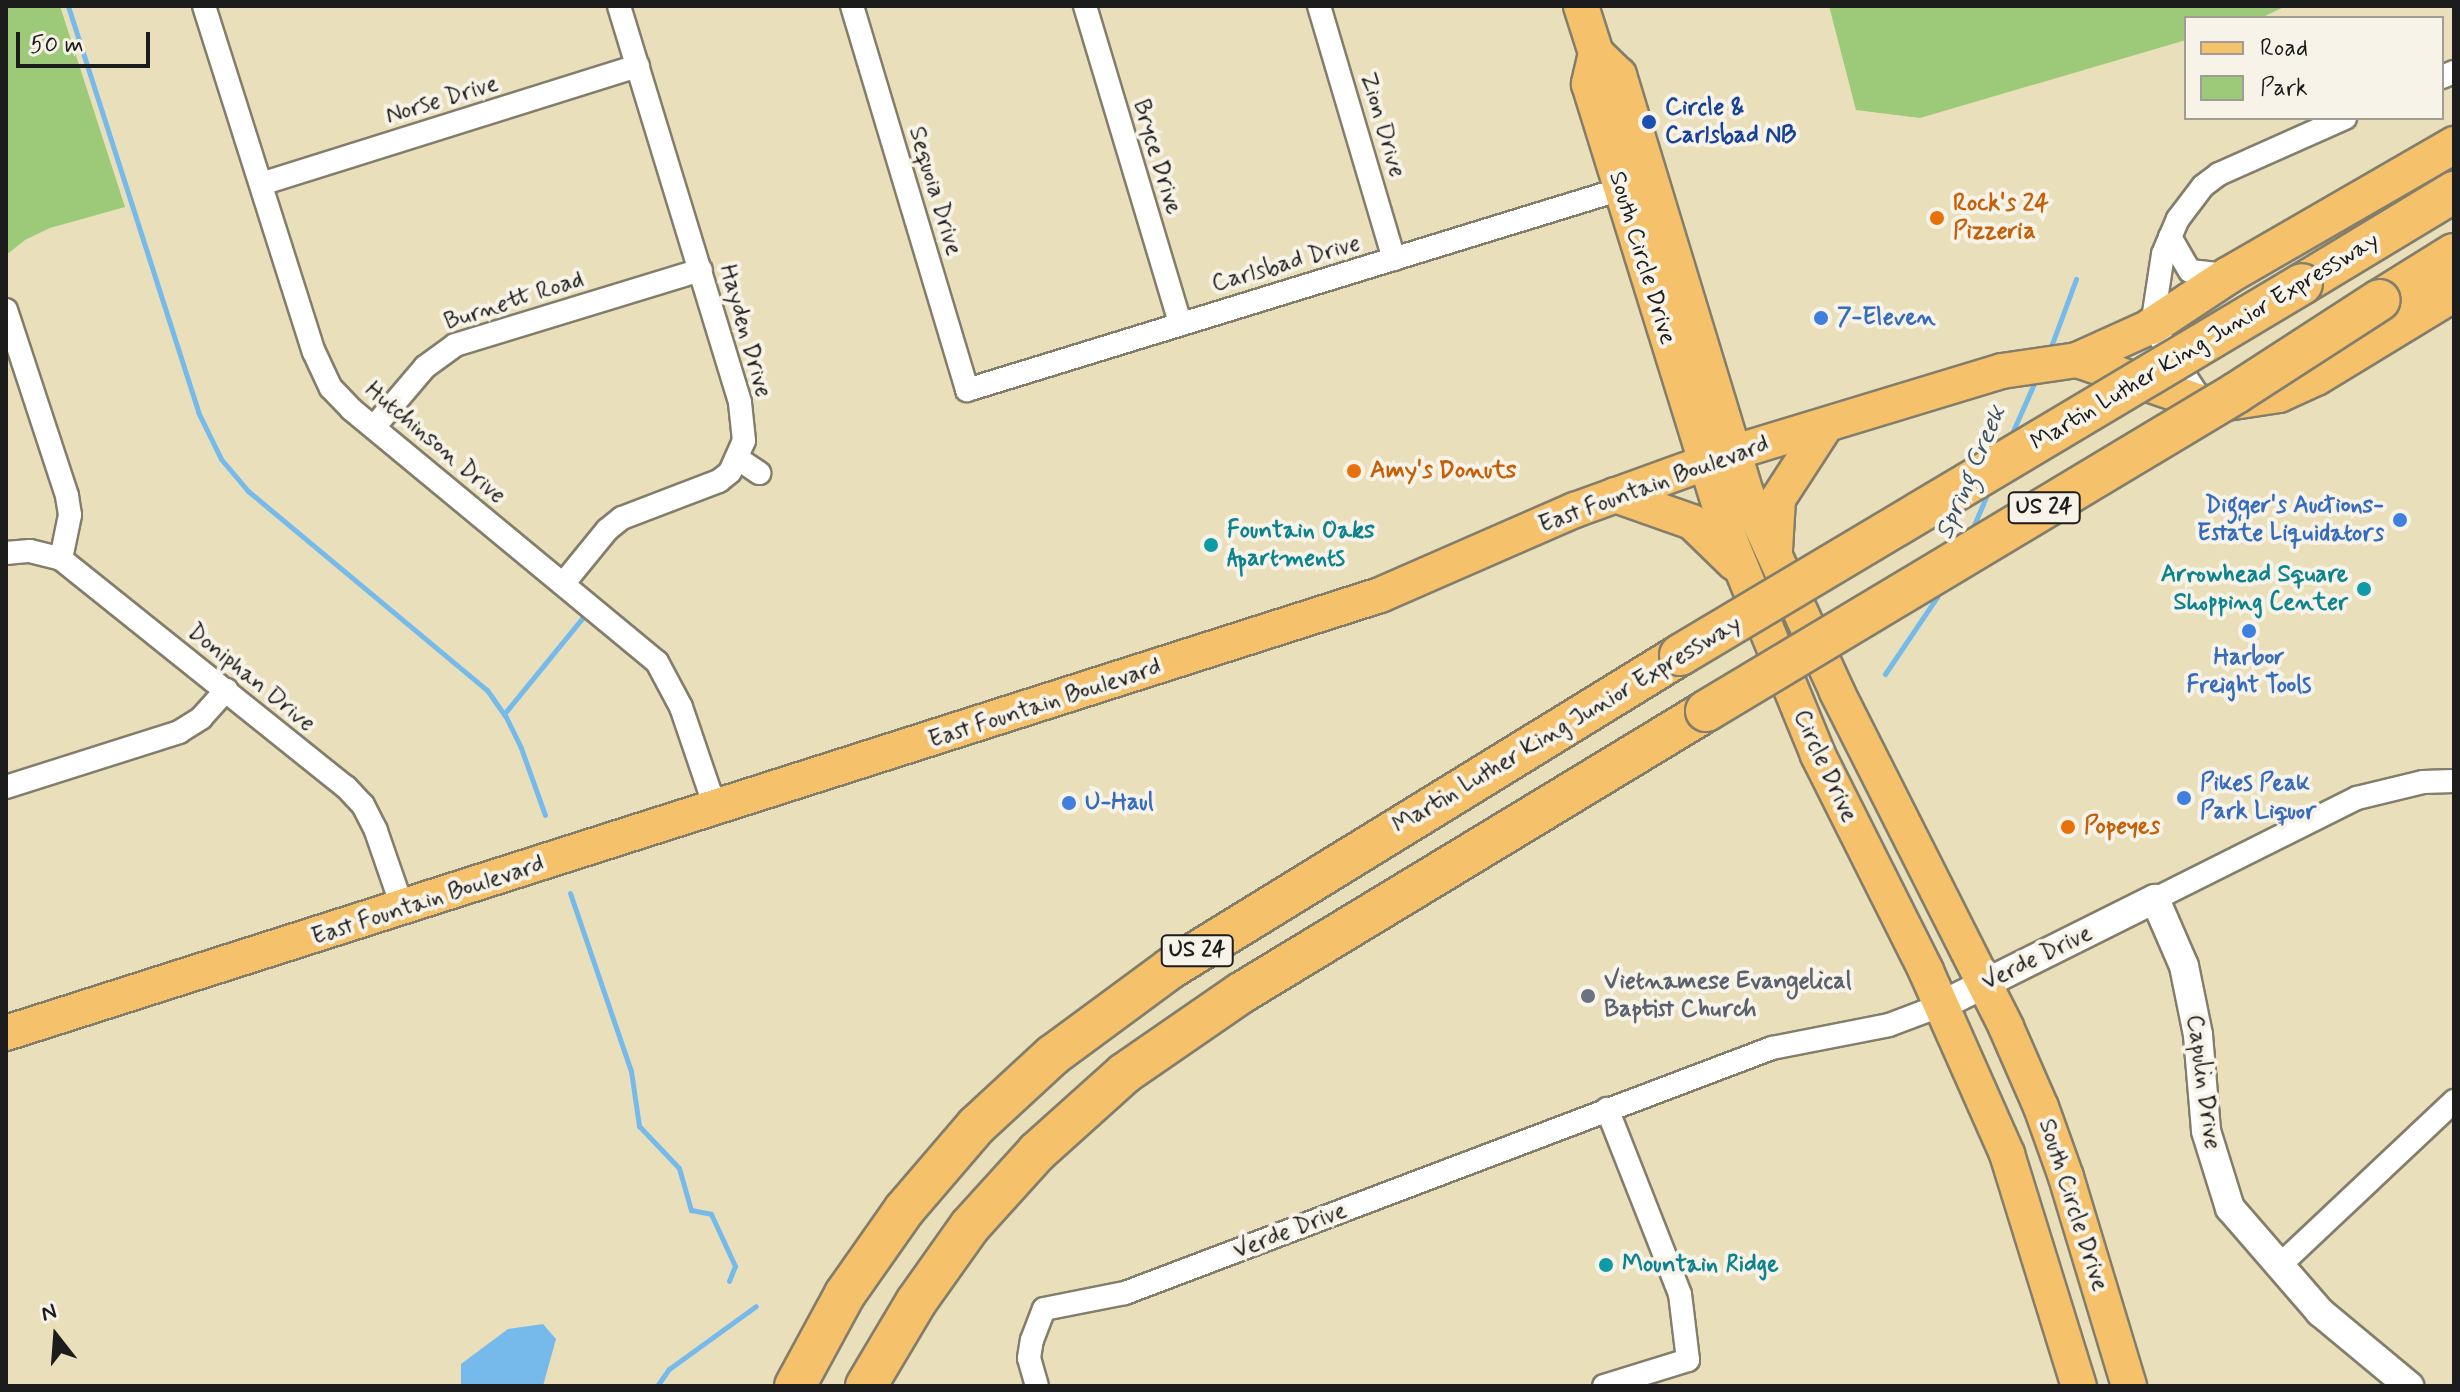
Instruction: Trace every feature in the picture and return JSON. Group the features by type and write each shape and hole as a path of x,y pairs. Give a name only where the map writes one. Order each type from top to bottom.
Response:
{"highway":[{"path":"2161,340 2229,275 2454,145"},
{"name":"Martin Luther King Junior Expressway","path":"795,1386 845,1294 904,1210 976,1126 1053,1055 1171,968 1680,655 2454,192"},
{"name":"US 24","path":"866,1386 916,1302 970,1226 1037,1152 1125,1073 1241,993 2236,393 2454,254"},
{"path":"2203,403 2236,404 2279,394 2316,377 2454,293"}],"main road":[{"name":"South Circle Drive","path":"1581,6 1596,53 1619,75 1720,458"},
{"name":"South Circle Drive","path":"1596,53 1589,84 1621,189 1720,458"},
{"name":"East Fountain Boulevard","path":"6,1033 716,810 1380,595 1615,495 1720,458 2002,371 2088,364 2161,340"},
{"name":"East Fountain Boulevard","path":"2088,364 2203,403"},
{"path":"1775,562 1778,499 1826,425"},
{"name":"Circle Drive","path":"1720,458 1747,495 1775,562 2006,1027"},
{"name":"Circle Drive","path":"1720,458 1744,576 1818,755 1942,1005 1966,1060"},
{"path":"1615,495 1692,522 1723,550 1744,576"},
{"name":"South Circle Drive","path":"2006,1027 2041,1107 2066,1177 2129,1386"},
{"name":"South Circle Drive","path":"1966,1060 2024,1200 2079,1386"}],"street":[{"name":"Hutchinson Drive","path":"204,6 319,367 331,388 657,662 681,707 716,810"},
{"name":"Hayden Drive","path":"619,6 740,402 744,441 737,458"},
{"name":"Sequoia Drive","path":"852,6 967,390"},
{"name":"Bryce Drive","path":"1085,6 1180,322"},
{"name":"Zion Drive","path":"1319,6 1394,259"},
{"name":"Norse Drive","path":"261,184 638,66"},
{"path":"2203,403 2161,340 2159,272 2170,237 2190,201 2219,174 2340,120"},
{"name":"Carlsbad Drive","path":"967,390 1180,322 1621,189"},
{"path":"2170,237 2190,271 2229,275"},
{"name":"Burnett Road","path":"374,427 425,367 455,345 701,270"},
{"path":"6,310 67,496 70,515 61,559"},
{"path":"563,584 607,530 622,518 719,481 737,458 759,473"},
{"name":"Doniphan Drive","path":"6,553 30,551 61,559 346,787 363,805 376,831 403,909"},
{"path":"6,787 179,732 201,718 226,690"},
{"name":"Verde Drive","path":"1037,1386 1029,1358 1032,1340 1044,1309 1125,1293 1772,1048 1889,1025 1984,985 2357,798 2423,782 2454,781"},
{"name":"Capulin Drive","path":"2155,899 2184,966 2198,1035 2206,1131 2230,1208 2320,1312 2409,1386"},
{"path":"2278,1267 2454,1101"},
{"path":"1604,1386 1688,1360 1680,1294 1607,1109"}],"green space":[{"path":"6,6 60,6 125,207 50,228 25,240 6,255"},
{"path":"1829,6 2286,6 2265,16 2184,16 2184,41 1920,118 1856,110"}],"water":[{"path":"543,1324 556,1339 543,1386 461,1386 461,1364 508,1329"}],"waterway":[{"path":"68,6 198,412 221,459 248,491 487,690 506,717 521,748 545,815"},
{"name":"Spring Creek","path":"2049,352 2076,279"},
{"name":"Spring Creek","path":"2009,440 2036,379"},
{"name":"Spring Creek","path":"1971,532 1989,490"},
{"name":"Spring Creek","path":"1885,674 1941,591"},
{"path":"504,714 584,616"},
{"path":"570,893 631,1071 639,1126 679,1168 691,1210 711,1214 735,1266 729,1281"},
{"name":"Spring Creek","path":"657,1386 669,1369 756,1306"}],"place":[{"name":"Circle & Carlsbad NB","path":"1649,122"},
{"name":"Rock's 24 Pizzeria","path":"1937,218"},
{"name":"7-Eleven","path":"1821,318"},
{"name":"Amy's Donuts","path":"1354,471"},
{"name":"Digger's Auctions- Estate Liquidators","path":"2400,520"},
{"name":"Fountain Oaks Apartments","path":"1211,545"},
{"name":"Arrowhead Square Shopping Center","path":"2364,589"},
{"name":"Harbor Freight Tools","path":"2249,631"},
{"name":"Pikes Peak Park Liquor","path":"2184,798"},
{"name":"U-Haul","path":"1069,803"},
{"name":"Popeyes","path":"2068,827"},
{"name":"Vietnamese Evangelical Baptist Church","path":"1588,996"},
{"name":"Mountain Ridge","path":"1606,1265"}]}
